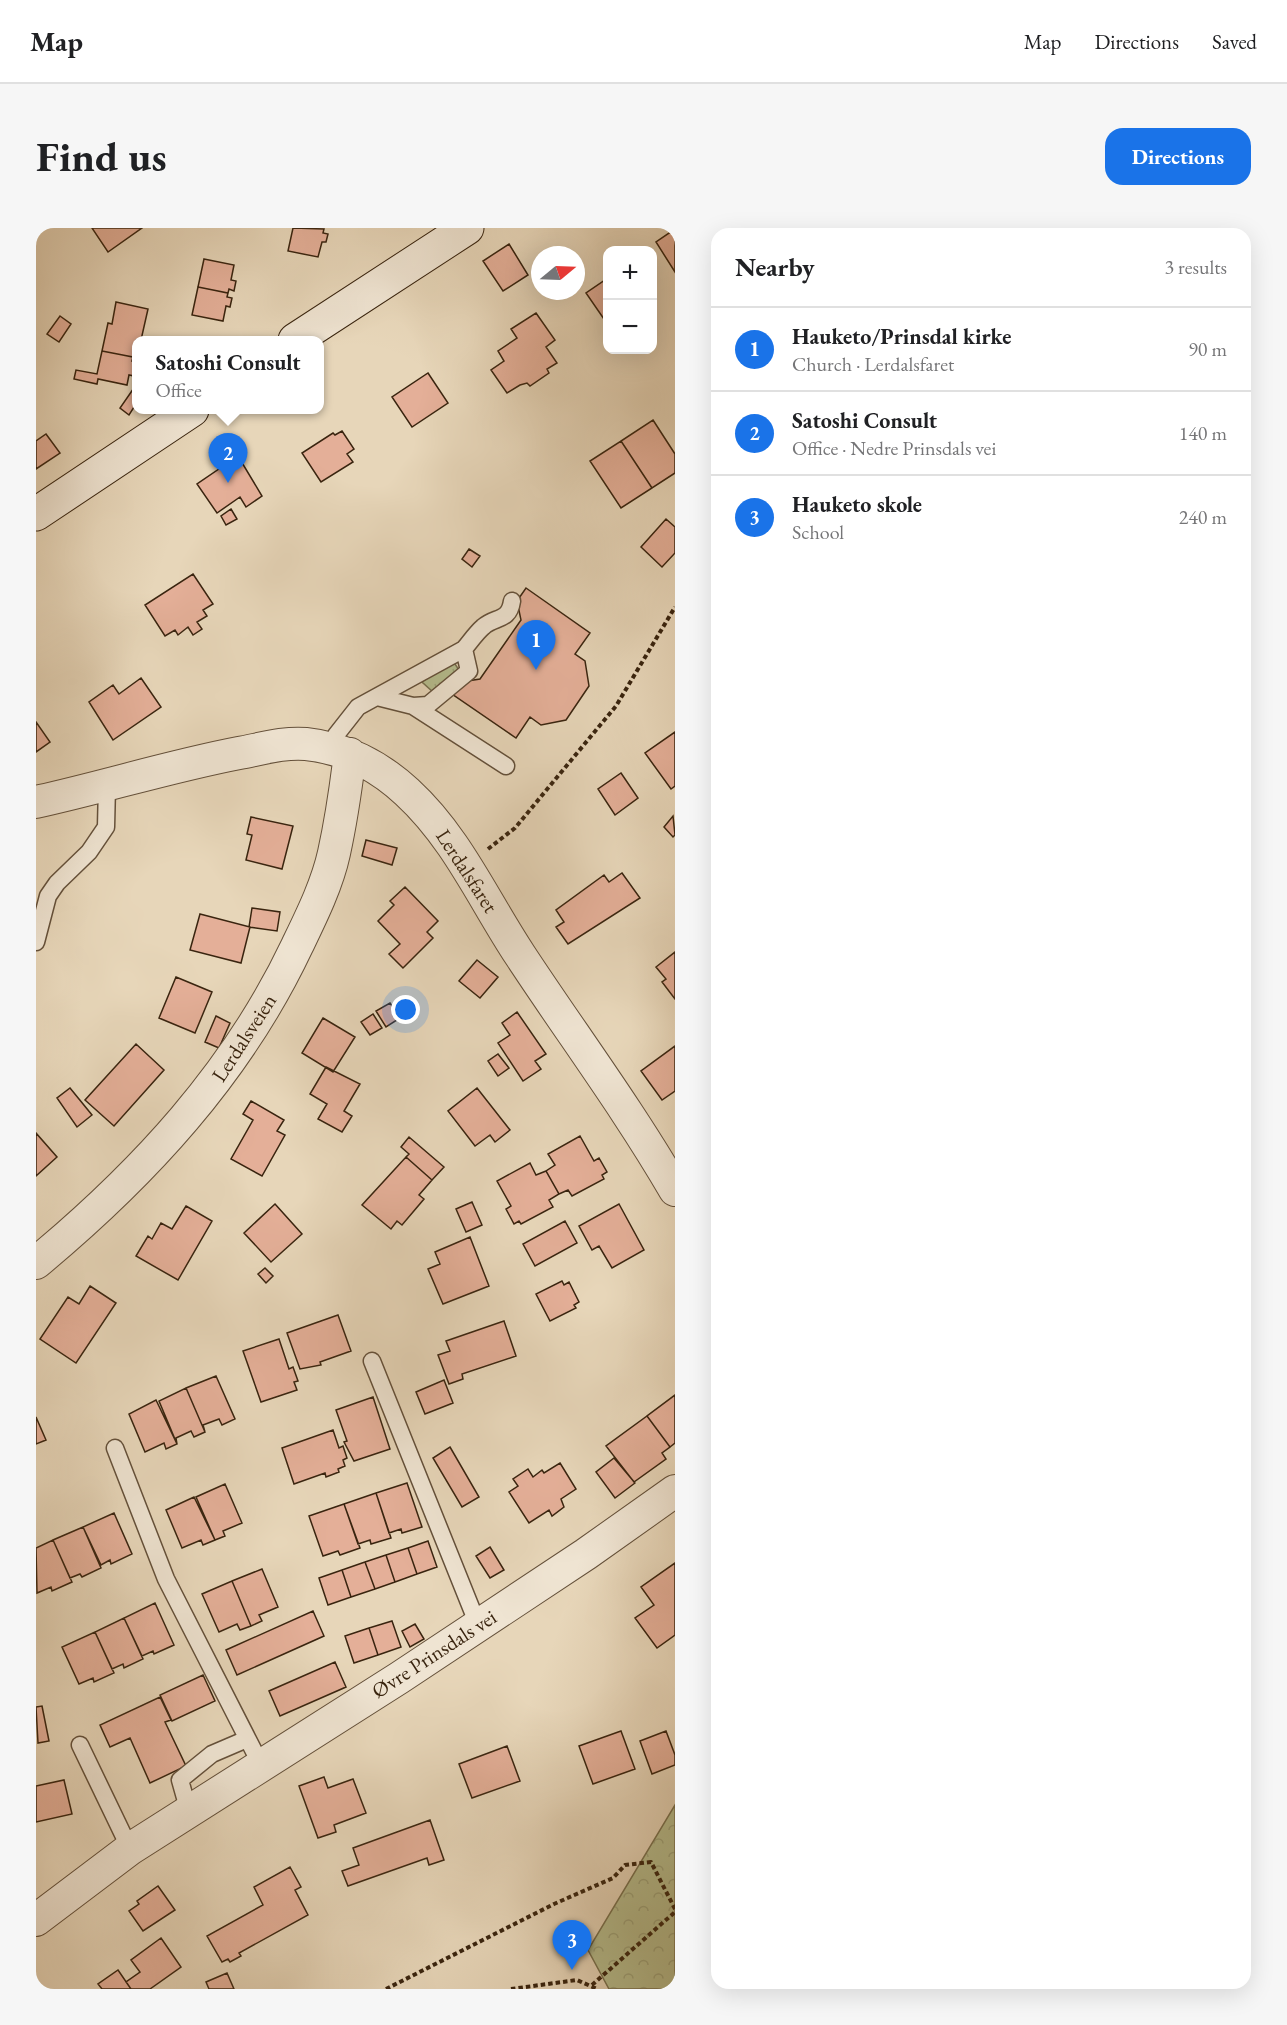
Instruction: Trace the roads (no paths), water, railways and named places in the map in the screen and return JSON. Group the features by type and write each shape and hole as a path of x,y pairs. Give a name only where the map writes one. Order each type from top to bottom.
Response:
{"main road":[{"path":"301,336 467,228"},
{"path":"36,514 186,414"}],"street":[{"name":"Lerdalsfaret","path":"36,802 216,758 279,746 303,744 340,751 407,791 434,819 466,863 520,955 577,1036 675,1190"},
{"name":"Lerdalsveien","path":"36,1263 79,1227 171,1136 210,1090 254,1028 310,919 334,855 340,751"},
{"name":"Øvre Prinsdals vei","path":"36,1920 130,1849 262,1767 586,1554 675,1491"}],"lane":[{"path":"340,751 336,735 358,707 464,649 483,626 502,620 510,611 512,601"},
{"path":"377,697 413,706 428,705 434,702 470,671 464,649"},
{"path":"413,706 506,766"},
{"path":"36,942 48,896 57,883 89,852 106,827 107,785"},
{"path":"372,1361 478,1625"},
{"path":"115,1448 166,1579 262,1767"},
{"path":"189,1812 180,1780 212,1754 247,1739"},
{"path":"80,1745 130,1849"}],"place":[{"name":"Satoshi Consult","path":"228,483"},
{"name":"Hauketo/Prinsdal kirke","path":"536,670"},
{"name":"Hauketo skole","path":"572,1970"}]}
